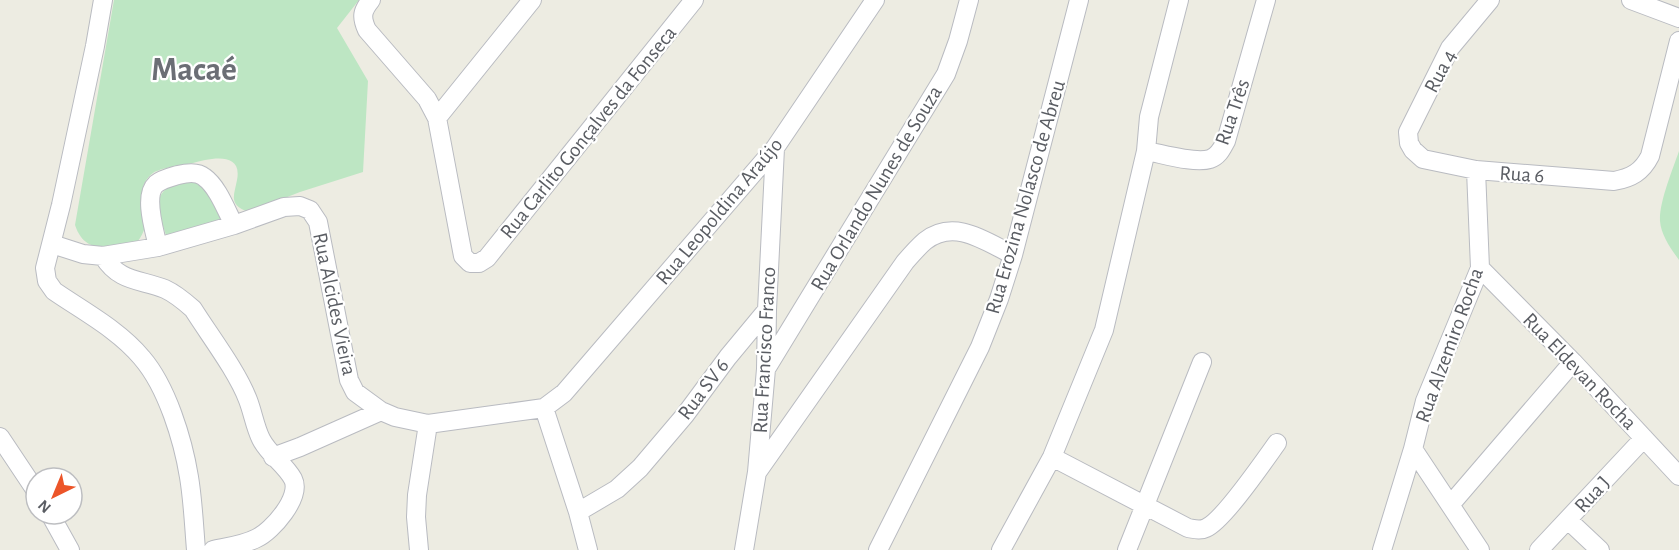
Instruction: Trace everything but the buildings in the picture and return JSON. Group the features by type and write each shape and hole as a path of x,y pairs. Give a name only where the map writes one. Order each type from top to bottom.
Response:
{"street":[{"path":"102,0 95,46 45,268 47,281 54,291 118,335 142,358 164,393 181,443 189,477 196,550"},
{"path":"368,5 362,19 367,30 427,99 437,118 531,0"},
{"name":"Rua Carlito Gonçalves da Fonseca","path":"437,118 464,256 470,263 479,263 487,258 694,0"},
{"name":"Rua Leopoldina Araújo","path":"544,408 564,393 775,148 875,0"},
{"name":"Rua Orlando Nunes de Souza","path":"766,369 946,74 969,0"},
{"name":"Rua Erozina Nolasco de Abreu","path":"878,550 980,346 999,299 1013,255 1079,0"},
{"path":"1001,550 1053,458 1104,330 1146,151 1149,117 1179,0"},
{"name":"Rua Três","path":"1146,151 1198,160 1210,159 1220,153 1226,141 1266,0"},
{"name":"Rua 4","path":"1413,150 1409,143 1408,132 1450,48 1491,0"},
{"path":"1630,0 1679,18"},
{"name":"Rua 6","path":"1413,150 1423,159 1476,170 1614,181 1636,174 1646,165 1650,156 1679,41"},
{"name":"Rua Francisco Franco","path":"744,550 757,472 766,369 775,148"},
{"name":"Rua Alzemiro Rocha","path":"1382,550 1425,401 1480,268 1476,170"},
{"path":"158,248 150,200 151,191 156,184 186,172 204,177 214,188 234,225"},
{"name":"Rua Alcides Vieira","path":"52,244 83,254 103,256 158,248 284,207 300,206 310,210 318,222 349,380 355,392 381,411 395,417 428,424 544,408"},
{"path":"757,472 905,262 925,241 945,230 965,232 1013,255"},
{"path":"103,256 116,273 166,290 181,298 193,309 248,399 260,437 273,457 294,480 295,488 292,498 283,515 267,532 256,539 213,550"},
{"name":"Rua Eldevan Rocha","path":"1480,268 1573,362 1679,476"},
{"name":"Rua SV 6","path":"578,512 617,489 640,468 767,310"},
{"path":"1127,550 1202,362"},
{"path":"1451,504 1573,362"},
{"path":"544,408 588,550"},
{"path":"273,457 381,411"},
{"path":"419,550 417,495 428,424"},
{"path":"0,437 24,473"},
{"name":"Rua J","path":"1539,550 1644,438"},
{"path":"1053,458 1188,528 1198,530 1214,523 1277,443"},
{"path":"1413,449 1480,550"},
{"path":"1568,520 1600,550"},
{"path":"57,526 70,550"}],"green space":[{"path":"114,0 359,0 337,28 368,81 363,172 300,192 249,212 235,203 237,170 235,164 230,160 207,160 166,168 153,173 143,186 144,230 134,246 107,248 91,245 85,241 79,235 75,225"},
{"path":"1679,151 1679,260 1664,237 1660,213"},
{"path":"186,178 205,184 226,220 167,238 160,217 161,194 174,183"}],"district":[{"name":"Macaé","path":"194,68"}]}
